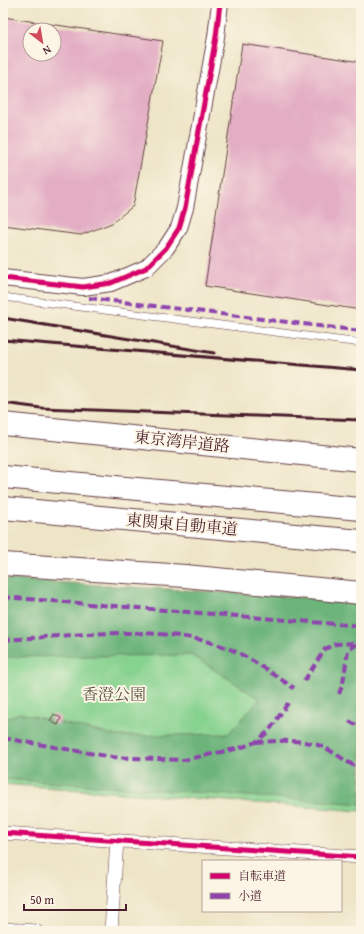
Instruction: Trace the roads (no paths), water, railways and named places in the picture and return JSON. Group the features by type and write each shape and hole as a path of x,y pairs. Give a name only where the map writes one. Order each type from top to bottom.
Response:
{"highway":[{"name":"東京湾岸道路","path":"3,424 361,460"},
{"name":"東関東自動車道","path":"3,477 361,509"},
{"name":"東関東自動車道","path":"3,508 361,541"},
{"path":"3,516 28,510"},
{"path":"3,564 185,576 361,592"}],"street":[{"path":"3,278 83,287 111,283 146,268 166,248 179,228 185,208 216,37 220,3"},
{"path":"3,833 361,857"},
{"path":"111,931 117,840"},
{"path":"3,929 36,931"}],"lane":[{"path":"3,297 361,343"}],"railway":[{"path":"3,318 214,353"},
{"path":"3,340 361,370"},
{"path":"3,403 41,408 361,420"}],"park label":[{"name":"香澄公園","path":"114,694"}]}
